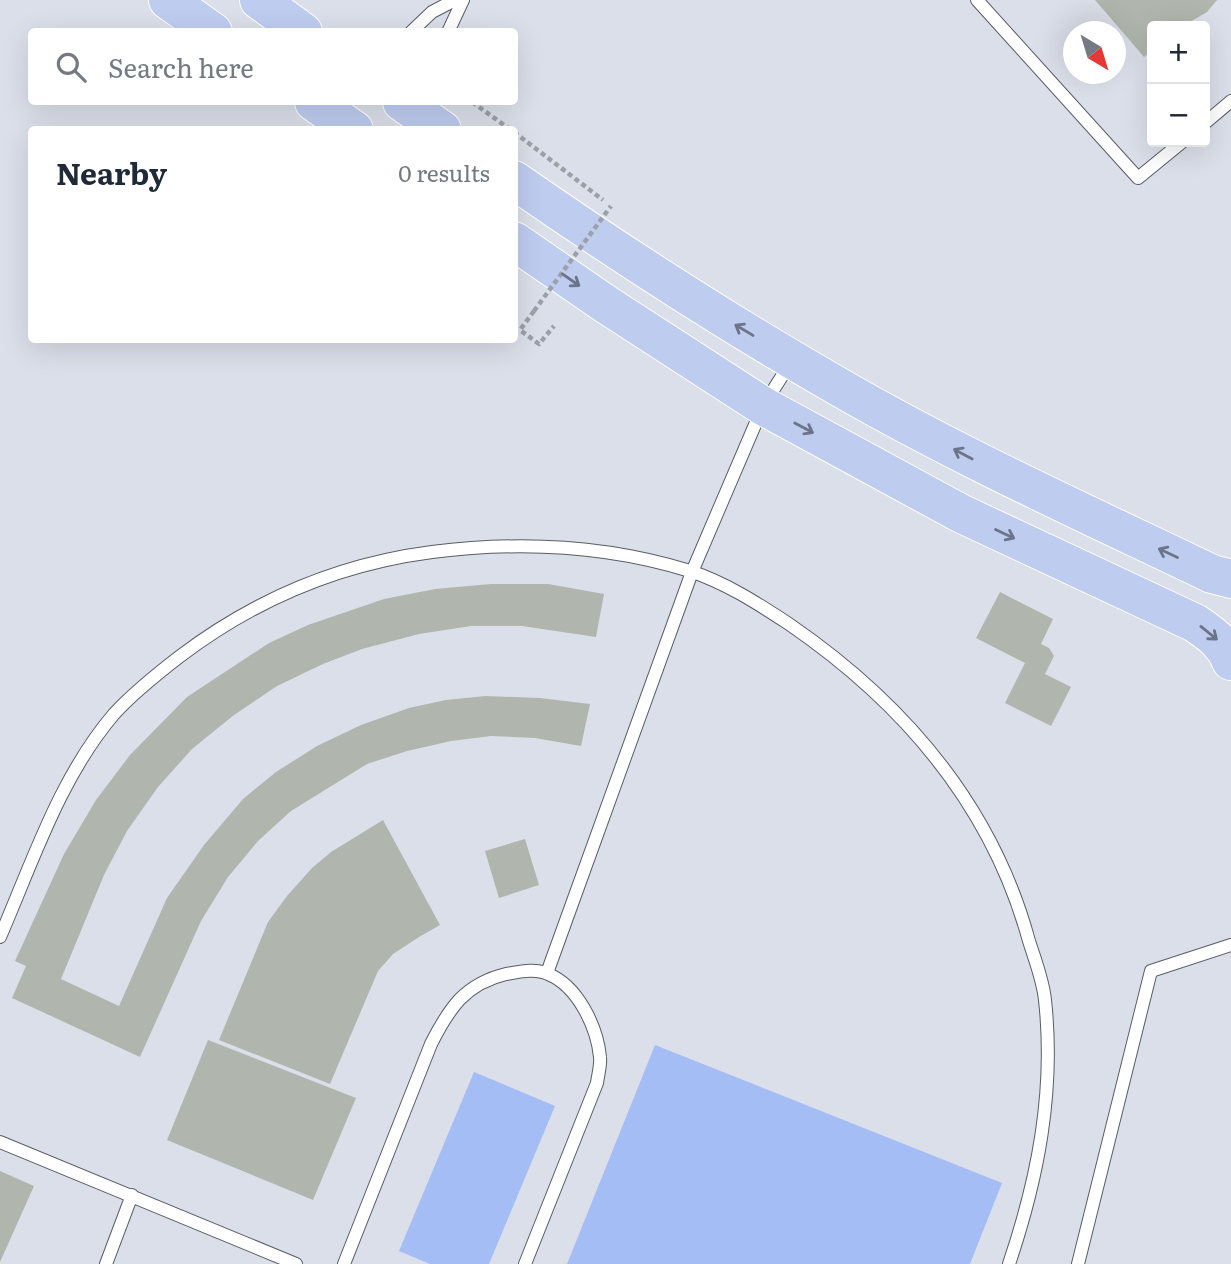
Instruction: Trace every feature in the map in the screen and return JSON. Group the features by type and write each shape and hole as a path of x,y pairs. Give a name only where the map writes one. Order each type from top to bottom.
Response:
{"highway":[{"path":"167,0 207,28"},
{"path":"259,0 298,28"},
{"path":"318,105 348,126"},
{"path":"406,105 436,126"},
{"path":"518,183 601,240 847,392 986,466 1212,574 1231,579"},
{"path":"518,244 763,406 960,513 1195,623 1221,643 1231,661"}],"lane":[{"path":"415,28 432,12 455,0"},
{"path":"449,28 463,0"},
{"path":"977,0 1138,178 1176,147"},
{"path":"1210,119 1231,101"},
{"path":"547,973 692,572 763,406 793,359"},
{"path":"0,937 57,805 86,751 116,712 162,670 217,628 272,598 327,575 393,557 483,546 564,547 623,554 692,572 744,594 805,635 867,683 920,737 964,794 999,856 1023,917 1045,996 1049,1074 1042,1140 1026,1213 1009,1264"},
{"path":"1078,1264 1151,971 1231,945"},
{"path":"344,1264 431,1044 444,1018 461,998 478,984 501,975 524,971 547,973 567,987 584,1008 595,1035 600,1059 597,1083 525,1264"},
{"path":"0,1142 296,1264"},
{"path":"106,1264 132,1195"}],"path":[{"path":"476,105 506,126"},
{"path":"518,135 611,206 520,330 539,344 554,326"}],"shaded area":[{"path":"655,1045 1002,1183 970,1264 567,1264"},
{"path":"474,1072 555,1106 489,1264 430,1264 399,1251"}],"building":[{"path":"1095,0 1217,0 1207,12 1192,21 1147,21 1147,54 1144,57 1126,36 1126,21 1113,21"},
{"path":"491,584 548,584 604,594 596,637 522,626 471,626 419,634 362,649 277,686 234,715 192,749 158,787 127,831 104,875 61,979 119,1006 167,898 204,845 243,799 276,772 317,746 361,725 409,708 446,700 486,696 540,698 590,704 581,746 535,738 491,736 451,741 367,764 291,811 258,841 228,877 201,921 140,1057 12,998 26,966 15,961 64,854 96,800 130,755 187,697 269,643 308,625 384,599 435,589"},
{"path":"1000,592 1053,619 1041,644 1049,648 1054,656 1045,674 1071,687 1051,726 1005,703 1025,663 976,638"},
{"path":"383,820 440,925 393,954 378,971 330,1084 219,1040 268,922 287,896 312,868 331,852"},
{"path":"525,839 539,885 499,898 485,851"},
{"path":"208,1040 356,1098 313,1200 167,1140"},
{"path":"0,1171 34,1186 0,1262"}]}
